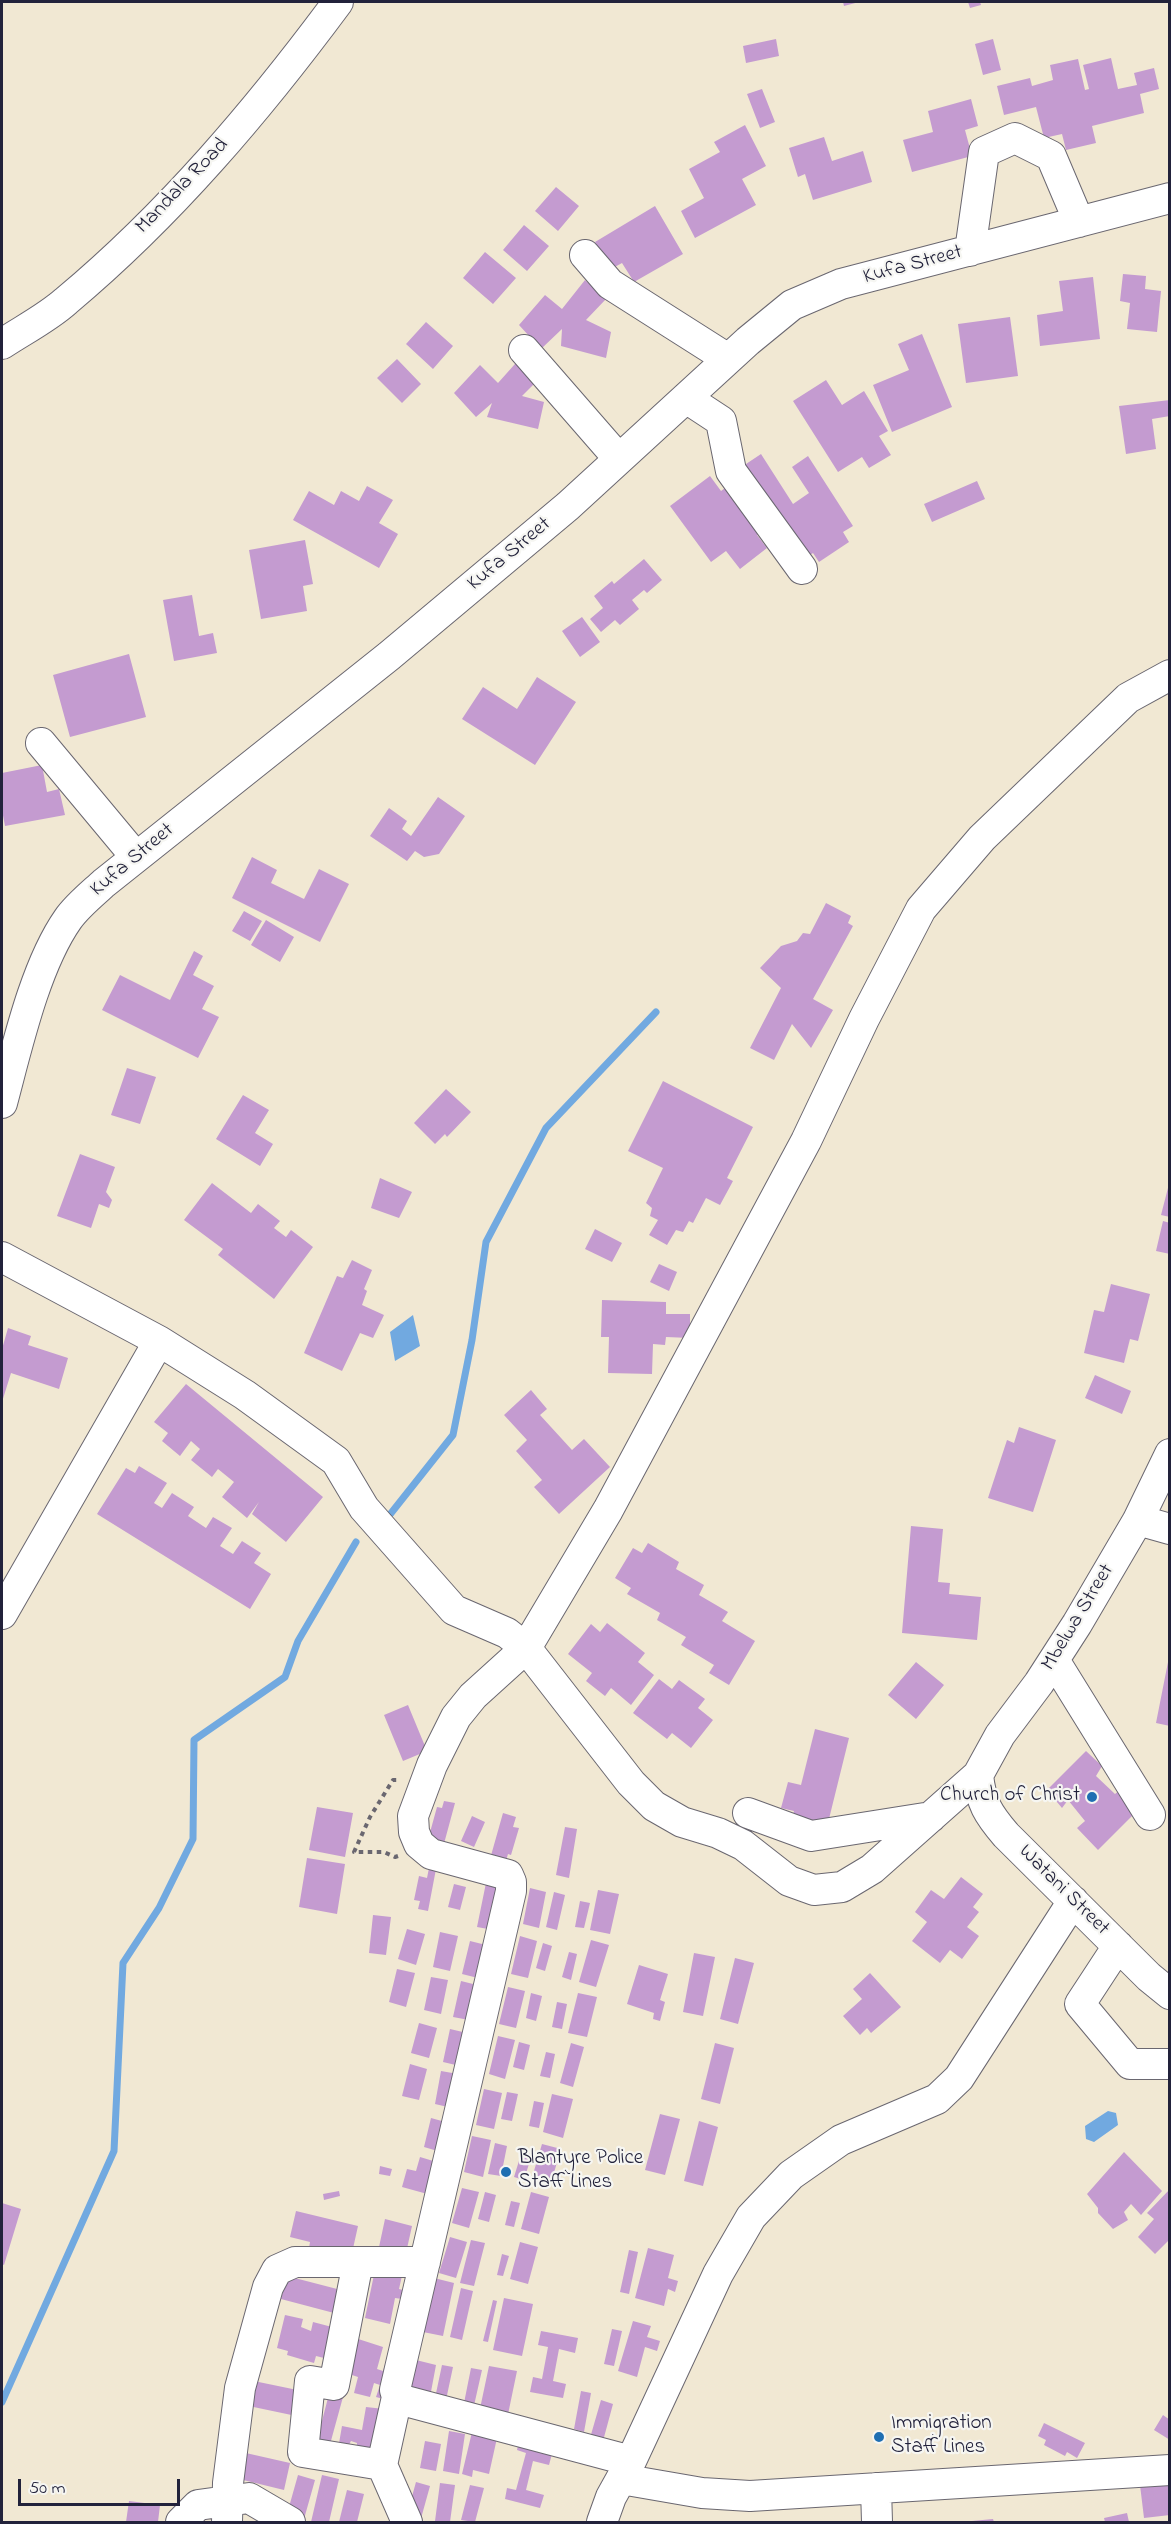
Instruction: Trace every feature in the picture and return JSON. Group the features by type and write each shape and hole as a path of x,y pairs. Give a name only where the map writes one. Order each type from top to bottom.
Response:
{"street":[{"name":"Mandala Road","path":"2,344 65,303 139,234 214,159 338,2"},
{"path":"970,250 984,152 1015,138 1051,156 1079,222"},
{"name":"Kufa Street","path":"2,1103 26,1017 44,965 68,919 104,883 388,656 568,506 728,359 792,305 841,284 1170,198"},
{"path":"585,255 610,284 728,359"},
{"path":"524,350 620,459"},
{"path":"686,398 721,421 730,471 802,569"},
{"path":"407,2523 382,2465 397,2397 395,2390 512,1891 508,1875 431,1854 419,1844 414,1832 413,1816 444,1739 463,1706 526,1648 608,1510 806,1141 864,1019 921,909 982,837 1128,698 1170,675"},
{"path":"41,743 136,857"},
{"name":"Mbelwa Street","path":"2,1257 159,1341 245,1395 336,1461 364,1508 454,1610 507,1633 526,1648 631,1783 654,1806 682,1822 718,1833 744,1845 789,1881 814,1890 842,1887 872,1869 978,1775 1000,1735 1054,1660 1138,1520 1170,1454"},
{"path":"2,1614 159,1341"},
{"path":"1138,1520 1170,1529"},
{"path":"1054,1660 1150,1815"},
{"name":"Watani Street","path":"978,1775 980,1797 990,1816 1118,1946 1170,1994"},
{"path":"748,1813 811,1836 931,1817"},
{"path":"602,2523 611,2497 626,2470 718,2274 751,2217 791,2175 842,2140 937,2099 959,2078 1073,1901"},
{"path":"1118,1946 1080,2004 1130,2064 1170,2064"},
{"path":"227,2512 240,2388 268,2287 277,2270 295,2262 425,2262"},
{"path":"358,2262 333,2385 310,2381 303,2452 382,2465"},
{"path":"397,2397 702,2493 750,2496 1170,2470"},
{"path":"876,2488 877,2523"},
{"path":"181,2523 198,2505 227,2512 249,2498 290,2523"}],"path":[{"path":"419,1844 395,1857 384,1852 354,1852 370,1817 393,1780 427,1781"}],"water":[{"path":"413,1315 420,1346 395,1361 390,1332"},
{"path":"1108,2111 1116,2113 1118,2125 1094,2142 1086,2139 1085,2126"}],"building":[{"path":"843,2 859,2 844,6"},
{"path":"968,2 980,2 981,5 970,8"},
{"path":"776,39 779,56 746,63 743,46"},
{"path":"993,39 1001,70 983,75 975,44"},
{"path":"1111,58 1118,89 1137,85 1134,73 1154,68 1159,89 1140,94 1144,113 1092,126 1096,143 1066,150 1062,134 1044,138 1036,107 1004,115 997,86 1030,78 1032,86 1053,80 1050,65 1078,59 1085,90 1089,89 1083,65"},
{"path":"762,89 775,122 760,128 747,94"},
{"path":"971,99 978,126 965,130 972,156 912,172 903,140 933,132 928,111"},
{"path":"745,125 766,166 742,179 756,205 695,238 681,211 704,198 689,169 720,152 714,142"},
{"path":"824,137 832,161 863,151 872,182 813,200 805,174 798,177 789,148"},
{"path":"556,187 579,206 558,231 535,211"},
{"path":"655,206 683,254 634,282 622,263 611,269 595,242"},
{"path":"524,225 549,246 527,271 503,250"},
{"path":"485,252 516,278 493,304 463,278"},
{"path":"1123,274 1146,276 1145,289 1161,291 1157,332 1127,329 1130,303 1120,301"},
{"path":"1093,277 1100,339 1040,346 1037,315 1063,311 1059,281"},
{"path":"585,280 606,299 586,320 611,332 606,358 561,346 562,329 541,349 519,325 545,295 562,309"},
{"path":"1010,317 1018,376 966,383 958,324"},
{"path":"426,322 453,346 433,369 406,344"},
{"path":"922,334 952,407 892,432 873,385 909,370 898,344"},
{"path":"523,355 543,375 522,396 544,402 538,429 487,417 492,403 476,417 454,393 480,365 498,383"},
{"path":"397,359 421,384 402,403 377,378"},
{"path":"826,380 842,405 864,391 888,431 879,436 891,455 869,468 862,457 838,472 793,401"},
{"path":"1170,400 1170,416 1152,419 1156,449 1126,454 1119,406"},
{"path":"761,454 793,504 809,493 792,467 808,456 853,526 843,532 849,542 819,562 813,553 801,561 740,468"},
{"path":"710,476 721,491 735,481 768,526 757,535 767,548 740,569 726,551 711,562 670,506"},
{"path":"977,481 985,499 932,522 924,504"},
{"path":"367,486 393,500 379,523 398,534 379,568 293,520 309,491 334,505 341,491 359,501"},
{"path":"305,540 313,584 303,586 307,611 261,619 249,550"},
{"path":"644,559 662,580 647,593 644,590 632,600 639,609 620,625 615,620 601,632 590,619 603,608 594,596 612,581 614,584"},
{"path":"192,595 199,636 213,633 217,653 174,661 163,600"},
{"path":"582,617 600,642 580,657 562,631"},
{"path":"129,654 146,717 70,737 53,675"},
{"path":"537,677 576,702 535,765 462,719 483,687 517,709"},
{"path":"42,765 47,792 59,789 65,815 5,826 2,810 2,773"},
{"path":"438,797 465,816 439,854 424,857 415,851 407,861 370,836 389,808 407,821 402,829 411,836"},
{"path":"252,857 277,870 271,883 304,899 319,869 349,884 320,942 232,898"},
{"path":"826,903 851,916 848,923 853,926 813,999 833,1010 811,1048 792,1024 774,1060 750,1048 781,988 760,968 781,946 797,941 803,933 810,934"},
{"path":"244,911 262,921 250,941 232,931"},
{"path":"266,920 294,937 280,962 251,945"},
{"path":"194,951 203,956 193,975 214,986 202,1009 219,1017 198,1058 102,1010 120,975 170,1000"},
{"path":"127,1068 156,1077 140,1124 111,1115"},
{"path":"663,1081 753,1127 727,1178 733,1181 720,1205 706,1198 693,1223 689,1221 683,1232 676,1230 667,1245 649,1235 658,1220 650,1216 652,1208 646,1203 663,1168 628,1151"},
{"path":"446,1089 471,1112 447,1137 445,1134 435,1144 414,1123"},
{"path":"243,1095 269,1110 255,1133 273,1144 260,1166 216,1139"},
{"path":"80,1154 115,1167 106,1192 112,1200 109,1208 99,1204 91,1228 57,1216"},
{"path":"380,1178 412,1192 399,1218 371,1208"},
{"path":"212,1183 251,1213 258,1204 280,1221 274,1228 286,1237 291,1230 313,1247 274,1299 218,1255 223,1249 184,1220"},
{"path":"1170,1184 1170,1217 1161,1215"},
{"path":"1163,1221 1170,1223 1170,1254 1156,1251"},
{"path":"595,1229 622,1243 612,1262 585,1249"},
{"path":"352,1260 372,1270 364,1289 367,1291 362,1305 384,1315 373,1338 360,1333 342,1371 304,1353 337,1276 343,1278"},
{"path":"659,1264 677,1272 669,1291 650,1282"},
{"path":"1111,1284 1150,1294 1138,1341 1130,1339 1124,1363 1084,1353 1094,1310 1104,1312"},
{"path":"602,1300 666,1302 666,1314 690,1314 690,1338 666,1337 665,1345 653,1344 652,1374 608,1373 609,1337 601,1337"},
{"path":"8,1328 31,1336 28,1345 68,1358 59,1389 11,1373 2,1402 2,1349"},
{"path":"1095,1375 1131,1391 1122,1414 1085,1398"},
{"path":"186,1384 323,1497 286,1542 252,1514 259,1502 247,1518 222,1497 234,1482 218,1469 212,1477 191,1460 200,1449 191,1441 180,1456 162,1441 168,1433 154,1422"},
{"path":"531,1390 547,1409 540,1415 572,1450 584,1439 610,1467 559,1514 534,1487 542,1480 516,1451 527,1440 504,1415"},
{"path":"1019,1427 1056,1440 1033,1512 988,1498 1007,1440 1014,1443"},
{"path":"139,1466 167,1483 154,1503 162,1508 172,1493 194,1507 188,1516 206,1528 213,1517 232,1528 220,1546 233,1554 242,1541 261,1553 254,1563 271,1574 250,1609 97,1514 126,1468 135,1473"},
{"path":"911,1526 943,1529 938,1582 950,1583 949,1594 981,1597 977,1640 902,1633"},
{"path":"648,1543 679,1562 676,1569 704,1585 699,1595 728,1612 722,1621 755,1641 729,1685 709,1673 714,1665 681,1645 686,1637 657,1620 660,1613 627,1594 631,1588 615,1578 633,1548 642,1553"},
{"path":"607,1623 645,1653 638,1662 654,1675 631,1705 611,1688 605,1696 586,1681 592,1673 568,1654 591,1624 600,1632"},
{"path":"916,1662 944,1685 916,1719 888,1695"},
{"path":"1168,1662 1170,1662 1170,1726 1156,1723"},
{"path":"659,1679 672,1689 679,1680 705,1699 698,1708 713,1720 691,1748 672,1733 667,1739 633,1713"},
{"path":"408,1705 427,1751 403,1761 384,1715"},
{"path":"815,1729 849,1738 826,1831 791,1822 794,1811 781,1808 788,1782 801,1785"},
{"name":"Church of Christ","path":"1086,1751 1102,1766 1096,1776 1115,1794 1122,1788 1140,1808 1098,1850 1077,1828 1085,1821 1068,1800 1062,1808 1047,1790"},
{"path":"444,1801 455,1803 442,1851 433,1848 435,1838 429,1836 437,1807 442,1808"},
{"path":"317,1807 353,1813 345,1857 309,1850"},
{"path":"503,1813 516,1817 513,1827 519,1828 511,1855 508,1854 505,1864 490,1859"},
{"path":"472,1816 485,1822 474,1847 461,1841"},
{"path":"565,1827 577,1829 569,1878 556,1875"},
{"path":"307,1858 345,1864 337,1914 299,1907"},
{"path":"429,1868 436,1869 428,1911 418,1909 420,1901 414,1900 419,1876 427,1878"},
{"path":"961,1877 983,1894 973,1907 979,1912 967,1927 979,1936 962,1959 950,1950 940,1963 912,1941 927,1922 915,1912 931,1890 944,1899"},
{"path":"487,1878 499,1881 488,1929 477,1927"},
{"path":"454,1884 466,1887 460,1910 448,1907"},
{"path":"530,1888 546,1892 539,1928 523,1924"},
{"path":"598,1890 619,1894 610,1934 590,1930"},
{"path":"554,1892 565,1895 557,1930 546,1927"},
{"path":"580,1901 590,1903 584,1928 575,1927"},
{"path":"373,1915 391,1917 386,1955 369,1953"},
{"path":"407,1929 425,1934 416,1965 398,1959"},
{"path":"440,1932 458,1936 450,1971 433,1967"},
{"path":"520,1936 537,1941 528,1978 511,1974"},
{"path":"591,1940 609,1945 596,1987 579,1982"},
{"path":"470,1941 486,1945 478,1978 462,1974"},
{"path":"543,1943 552,1946 545,1971 536,1968"},
{"path":"569,1952 577,1954 571,1980 562,1977"},
{"path":"694,1953 715,1957 703,2016 683,2012"},
{"path":"735,1958 754,1963 738,2024 720,2019"},
{"path":"639,1965 668,1974 660,2000 665,2002 660,2021 653,2019 654,2013 627,2004"},
{"path":"397,1969 415,1973 406,2007 389,2002"},
{"path":"870,1973 901,2007 871,2033 867,2028 860,2035 843,2016 862,1999 853,1989"},
{"path":"431,1977 448,1980 441,2014 424,2010"},
{"path":"461,1981 477,1985 469,2020 453,2017"},
{"path":"508,1987 525,1991 516,2028 499,2024"},
{"path":"531,1993 542,1996 536,2021 526,2018"},
{"path":"578,1993 597,1997 587,2037 568,2033"},
{"path":"557,2002 567,2004 562,2029 552,2027"},
{"path":"419,2023 437,2028 429,2058 411,2053"},
{"path":"450,2029 467,2033 460,2066 443,2062"},
{"path":"498,2036 515,2040 505,2079 489,2074"},
{"path":"519,2042 530,2045 524,2070 513,2067"},
{"path":"571,2043 584,2047 573,2087 560,2083"},
{"path":"715,2043 734,2048 720,2104 701,2099"},
{"path":"546,2052 555,2054 550,2078 540,2076"},
{"path":"410,2064 427,2069 419,2100 402,2096"},
{"path":"441,2071 458,2074 452,2108 435,2104"},
{"path":"484,2089 502,2093 494,2129 476,2125"},
{"path":"507,2092 518,2094 512,2121 501,2119"},
{"path":"552,2094 573,2099 563,2138 543,2132"},
{"path":"534,2101 544,2103 539,2128 529,2126"},
{"path":"660,2114 680,2119 665,2175 645,2170"},
{"path":"431,2118 449,2123 441,2152 424,2147"},
{"path":"699,2121 718,2127 703,2186 684,2181"},
{"path":"472,2136 491,2140 483,2177 464,2172"},
{"path":"495,2143 507,2146 501,2176 488,2174"},
{"path":"542,2144 561,2149 550,2186 531,2181"},
{"path":"522,2151 532,2154 524,2180 514,2177"},
{"path":"1124,2152 1162,2191 1141,2215 1131,2204 1124,2212 1128,2220 1113,2229 1098,2213 1098,2208 1087,2194"},
{"path":"420,2157 440,2163 431,2195 402,2187 407,2169 416,2171"},
{"path":"380,2166 392,2169 390,2176 379,2174"},
{"path":"462,2188 479,2192 469,2228 452,2223"},
{"path":"1170,2189 1170,2239 1155,2254 1138,2237 1154,2219 1147,2213"},
{"path":"339,2191 340,2196 324,2200 323,2194"},
{"path":"485,2192 496,2195 489,2222 478,2219"},
{"path":"531,2192 549,2197 539,2234 521,2229"},
{"path":"511,2201 520,2203 514,2227 505,2225"},
{"path":"2,2203 21,2209 4,2265 2,2264"},
{"path":"296,2211 358,2226 352,2253 309,2248 310,2242 290,2237"},
{"path":"385,2219 412,2226 406,2253 379,2247"},
{"path":"450,2237 467,2242 456,2278 439,2273"},
{"path":"471,2240 485,2243 474,2286 460,2283"},
{"path":"520,2242 538,2247 528,2284 510,2279"},
{"path":"648,2248 674,2255 668,2278 678,2281 675,2292 668,2289 664,2306 635,2298"},
{"path":"629,2250 638,2252 629,2294 620,2292"},
{"path":"502,2254 509,2256 503,2276 497,2275"},
{"path":"376,2265 403,2271 399,2289 403,2290 406,2275 419,2277 402,2299 395,2298 390,2324 365,2318"},
{"path":"287,2276 341,2290 334,2313 281,2299"},
{"path":"430,2277 454,2283 443,2336 418,2331"},
{"path":"461,2288 473,2291 462,2340 450,2337"},
{"path":"504,2298 533,2304 522,2356 493,2350"},
{"path":"493,2300 497,2301 488,2342 483,2341"},
{"path":"285,2315 303,2319 301,2327 311,2331 313,2322 332,2327 324,2358 316,2356 314,2363 287,2355 288,2351 277,2348"},
{"path":"633,2321 651,2326 647,2337 660,2341 657,2351 645,2347 637,2377 618,2371"},
{"path":"612,2329 622,2331 614,2366 604,2364"},
{"path":"541,2331 578,2338 575,2353 559,2349 553,2381 566,2384 563,2398 530,2392 533,2377 542,2379 548,2347 538,2345"},
{"path":"349,2336 383,2347 377,2369 383,2371 389,2351 387,2400 376,2397 380,2385 374,2383 370,2397 354,2393 358,2377 352,2375 348,2389"},
{"path":"412,2359 436,2365 430,2397 405,2392"},
{"path":"442,2365 453,2367 446,2400 435,2398"},
{"path":"489,2366 517,2371 506,2424 478,2418"},
{"path":"471,2368 482,2370 473,2410 463,2408"},
{"path":"249,2380 307,2392 301,2417 244,2405"},
{"path":"581,2391 591,2393 584,2432 574,2429"},
{"path":"329,2394 343,2397 329,2448 316,2444"},
{"path":"601,2400 613,2404 603,2441 590,2438"},
{"path":"366,2407 384,2409 381,2452 356,2453 357,2443 351,2441 346,2450 338,2449 342,2426 362,2430"},
{"path":"1163,2415 1170,2420 1170,2440 1154,2430"},
{"path":"1044,2423 1085,2443 1077,2458 1067,2452 1065,2456 1044,2445 1046,2440 1038,2436"},
{"path":"449,2431 465,2434 459,2474 443,2471"},
{"path":"472,2432 497,2438 489,2474 473,2470 472,2477 462,2474"},
{"path":"425,2441 441,2444 436,2471 420,2468"},
{"path":"519,2441 553,2450 549,2465 533,2461 526,2490 544,2495 540,2508 505,2499 507,2488 516,2490 526,2453 517,2450"},
{"path":"237,2451 290,2463 284,2490 231,2477"},
{"path":"298,2475 315,2480 304,2519 287,2514"},
{"path":"322,2475 339,2479 329,2522 311,2522"},
{"path":"416,2482 430,2486 420,2522 406,2518"},
{"path":"1170,2482 1170,2515 1144,2518 1140,2485"},
{"path":"440,2483 455,2485 450,2522 435,2521"},
{"path":"470,2485 484,2488 475,2522 461,2520"},
{"path":"347,2490 364,2494 357,2522 339,2522"},
{"path":"129,2501 160,2505 158,2522 126,2522"},
{"path":"1127,2513 1129,2522 1105,2522 1104,2518"},
{"path":"993,2519 994,2522 972,2522 972,2521"}],"waterway":[{"path":"388,1517 453,1435 472,1340 486,1242 546,1128 656,1012"},
{"path":"2,2402 114,2151 123,1963 159,1908 193,1839 194,1740 285,1677 298,1641 356,1542"}],"place":[{"name":"Church of Christ","path":"1092,1797"},
{"name":"Blantyre Police Staff Lines","path":"506,2172"},
{"name":"Immigration Staff Lines","path":"879,2437"}]}
